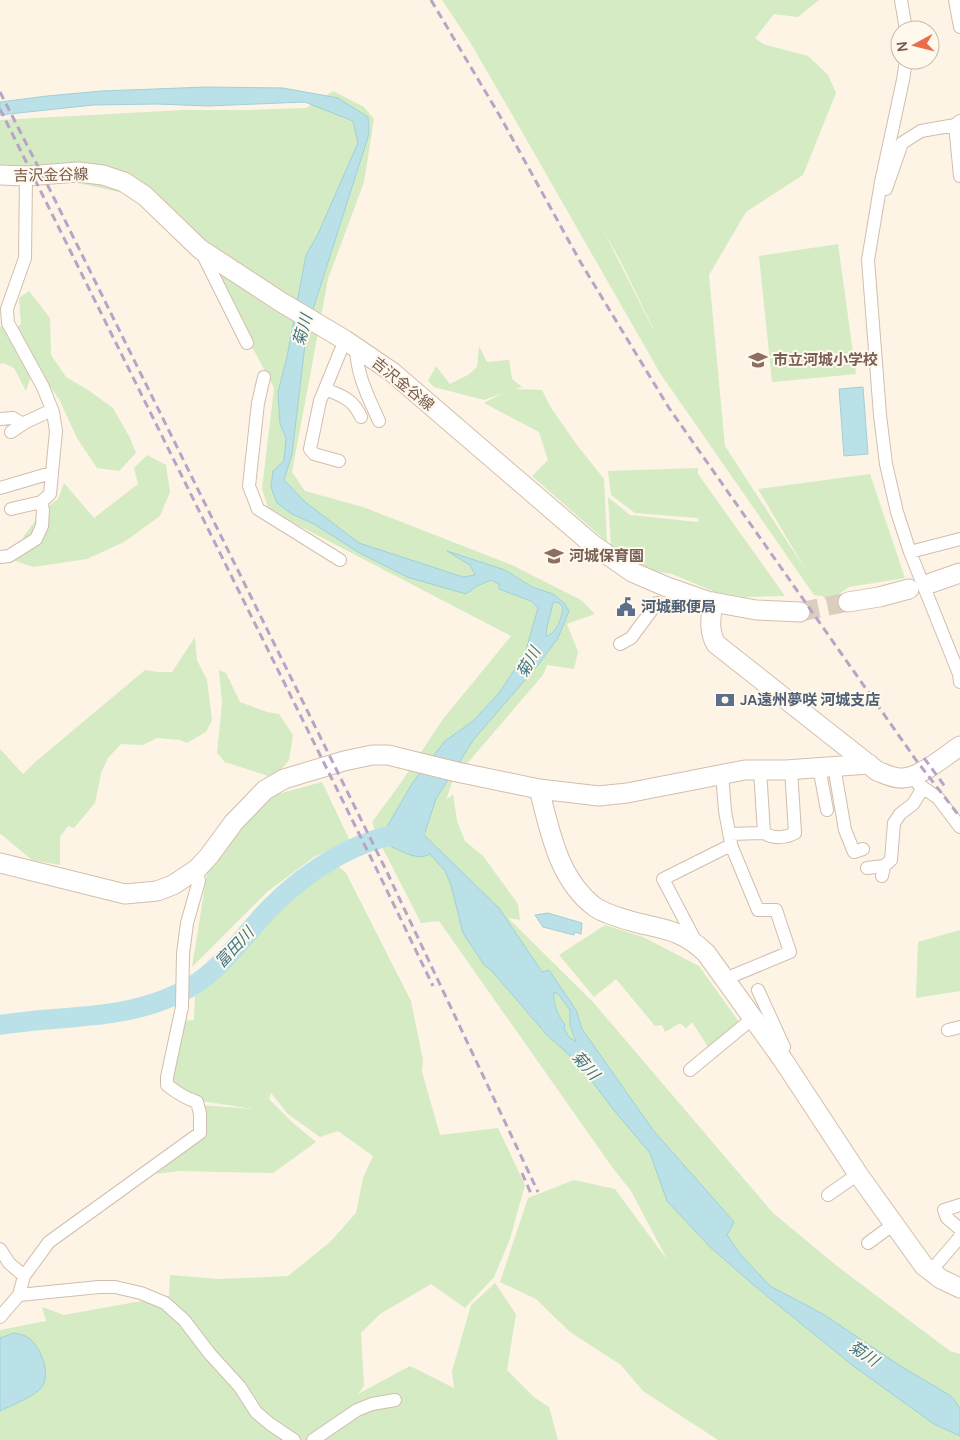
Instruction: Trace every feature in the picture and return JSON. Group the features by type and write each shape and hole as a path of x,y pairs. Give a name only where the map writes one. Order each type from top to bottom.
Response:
{"street":[{"path":"901,0 904,20"},
{"path":"955,0 960,27"},
{"path":"904,70 876,209 868,260 880,415 886,464 897,512 910,552 959,674 960,682"},
{"path":"876,209 883,199 902,143 920,131 958,123 960,176"},
{"name":"吉沢金谷線","path":"0,175 26,176 78,172 103,174 124,182 146,196 200,248 392,372 600,550 632,572 667,587 713,602 756,610 800,612"},
{"path":"11,509 41,502 50,494 56,431 52,410 44,387 8,324 7,309 25,258 26,176"},
{"path":"200,248 247,343"},
{"path":"339,461 314,454 310,448 320,401 346,341"},
{"path":"346,341 379,421"},
{"path":"264,377 258,403 249,486 258,509 340,560"},
{"path":"325,389 346,398 356,407 360,418"},
{"path":"11,432 52,410"},
{"path":"0,419 13,418 24,424"},
{"path":"0,488 51,473"},
{"path":"0,557 9,556 36,539 42,526 43,510 41,502"},
{"path":"910,552 960,539"},
{"path":"931,582 960,573"},
{"path":"848,602 880,597 909,589"},
{"path":"620,644 631,638 657,602"},
{"path":"713,602 711,634 716,644 876,771 894,778 918,774 960,746"},
{"path":"0,863 125,894 157,892 173,885 197,869 234,822 265,790 284,779 344,761 372,755 388,755 538,789 599,796 626,793 745,770 868,764"},
{"path":"827,767 827,810"},
{"path":"827,767 845,830 854,852 863,848"},
{"path":"697,944 663,879 730,840 764,833 771,838 795,833 791,769"},
{"path":"760,770 764,833"},
{"path":"722,774 724,812 730,840 758,910 776,910 790,952 725,979"},
{"path":"907,777 938,798 960,827"},
{"path":"867,868 883,871 891,860 894,823 900,814 913,804 924,788"},
{"path":"538,789 554,846 566,874 579,892 596,908 610,914 678,932 697,944 706,953 777,1052 858,1174 930,1272 960,1288"},
{"path":"0,1317 20,1295 24,1276 49,1242 200,1133 200,1114 197,1102 184,1098 167,1085 182,1006 182,973 187,923 198,881 197,869"},
{"path":"758,990 784,1047 777,1052"},
{"path":"690,1070 753,1018"},
{"path":"828,1195 858,1174"},
{"path":"960,1205 944,1210 947,1218 960,1229"},
{"path":"868,1243 894,1224"},
{"path":"930,1272 960,1237"},
{"path":"0,1249 9,1263 24,1276"},
{"path":"20,1295 115,1287 141,1293 165,1303 184,1320 210,1354 240,1387 256,1412 294,1440"},
{"path":"314,1440 357,1410 372,1404 395,1400"}],"green space":[{"path":"442,0 819,0 798,17 774,14 755,38 763,44 808,56 828,75 836,93 803,175 746,212 709,275 725,446 807,572 758,489 870,474 905,578 849,587 827,602 823,596 814,595 660,373 470,42","holes":["603,230 620,260 654,330"]},
{"path":"333,91 364,107 374,119 364,182 328,279 292,472 305,491 363,507 512,565 581,600 595,614 567,624 578,652 574,669 547,665 543,675 453,780 446,800 453,794 457,821 465,841 483,856 518,904 520,920 508,918 593,1002 773,1213 837,1266 950,1351 960,1354 960,1440 718,1440 643,1391 621,1365 570,1332 536,1299 500,1282 528,1198 574,1180 615,1189 668,1261 631,1191 612,1167 439,921 421,923 378,839 372,822 443,719 511,636 269,510 262,489 274,388 200,249 128,194 0,166 0,120 183,110 306,108"},
{"path":"838,244 856,374 772,382 759,256"},
{"path":"29,291 50,318 51,355 66,377 113,408 130,438 136,453 119,471 97,468 77,438 59,399 35,365 26,391 14,368 3,363 0,364 0,326 12,330 21,324 19,298"},
{"path":"479,346 487,362 509,360 512,379 522,387 516,389 542,390 551,408 604,479 607,542 532,476 548,460 539,432 484,403 503,393 484,400 434,387 428,381 436,366 450,384 468,375 477,367"},
{"path":"147,455 166,465 170,492 160,516 124,542 87,559 33,567 13,560 24,536 43,510 58,499 64,483 94,518 138,484 134,468"},
{"path":"698,468 698,474 785,596 745,597 715,592 672,574 647,570 611,547 608,497 630,515 698,522 698,518 635,513 611,495 608,471"},
{"path":"195,637 197,660 207,680 212,720 206,732 187,743 180,740 157,738 143,745 121,744 108,758 101,773 95,803 74,828 68,826 60,837 60,865 32,860 0,834 0,749 23,774 145,670 172,672"},
{"path":"219,670 226,673 240,702 267,712 279,714 293,735 289,760 274,778 225,762 217,753 222,703"},
{"path":"322,782 350,841 314,857 267,892 192,967 208,867 244,824 275,795"},
{"path":"335,863 346,873 411,1001 423,1060 422,1072 440,1135 498,1128 525,1185 510,1239 494,1277 465,1308 431,1284 380,1314 361,1333 364,1386 358,1394 410,1366 454,1388 452,1371 471,1305 495,1283 516,1314 507,1370 535,1398 549,1407 558,1440 0,1440 0,1330 46,1321 42,1307 64,1315 169,1296 170,1275 219,1279 288,1276 330,1242 356,1213 363,1178 373,1156 338,1131 320,1137 288,1114 271,1093 269,1099 293,1123 316,1142 273,1173 180,1171 156,1174 195,1143 199,1105 254,1109 201,1101 178,1093 171,1075 182,1021 194,1020 195,993 240,952 252,930 282,904 301,881"},
{"path":"605,925 643,937 699,966 739,1022 708,1047 692,1022 686,1028 680,1023 665,1032 662,1025 655,1026 616,979 594,997 559,955"},
{"path":"960,930 960,991 916,998 918,942"}],"water":[{"name":"菊川","path":"206,87 283,88 338,98 368,117 369,134 307,328 292,454 284,480 304,501 359,543 463,577 475,575 470,565 447,551 505,570 532,587 553,594 564,603 569,611 558,638 538,665 474,739 436,799 424,835 499,908 542,972 549,970 576,1010 582,1029 653,1130 734,1222 727,1235 740,1254 770,1286 823,1314 902,1367 951,1396 960,1408 960,1436 934,1424 852,1365 710,1247 667,1201 650,1153 612,1108 580,1065 547,1035 491,970 484,965 463,933 451,885 445,871 430,854 420,857 392,847 385,830 413,782 445,741 473,721 499,693 525,654 538,608 531,601 499,589 499,584 491,580 477,586 466,594 407,577 358,552 314,524 292,514 277,503 271,487 273,471 284,461 286,438 280,424 278,392 287,357 306,255 318,234 358,143 353,121 305,102 208,106 157,104 93,105 0,115 0,102 102,91","holes":["553,602 559,603 563,607 556,628 546,637","554,992 559,995 570,1010 570,1025 576,1042 568,1036 564,1028 565,1025 555,1006"]},
{"path":"863,387 868,454 844,456 839,389"},
{"path":"548,913 582,923 581,934 575,932 574,935 543,927 535,915"},
{"path":"14,1333 26,1336 37,1348 44,1362 44,1382 38,1391 0,1411 0,1338"}],"waterway":[{"name":"富田川","path":"0,1025 120,1012 166,999 189,988 212,971 284,894 318,868 355,847 395,835 415,833"}],"tunnel":[{"path":"800,612 848,602"}],"railway":[{"path":"431,0 501,118 581,263 669,408 916,760 960,817"},
{"path":"0,92 386,870 538,1192"},
{"path":"0,109 433,986"},
{"path":"924,758 946,788"},
{"path":"522,1173 532,1196"}],"place":[{"name":"市立河城小学校","path":"758,360"},
{"name":"河城保育園","path":"554,556"},
{"name":"河城郵便局","path":"626,607"},
{"name":"JA遠州夢咲 河城支店","path":"725,700"}]}
